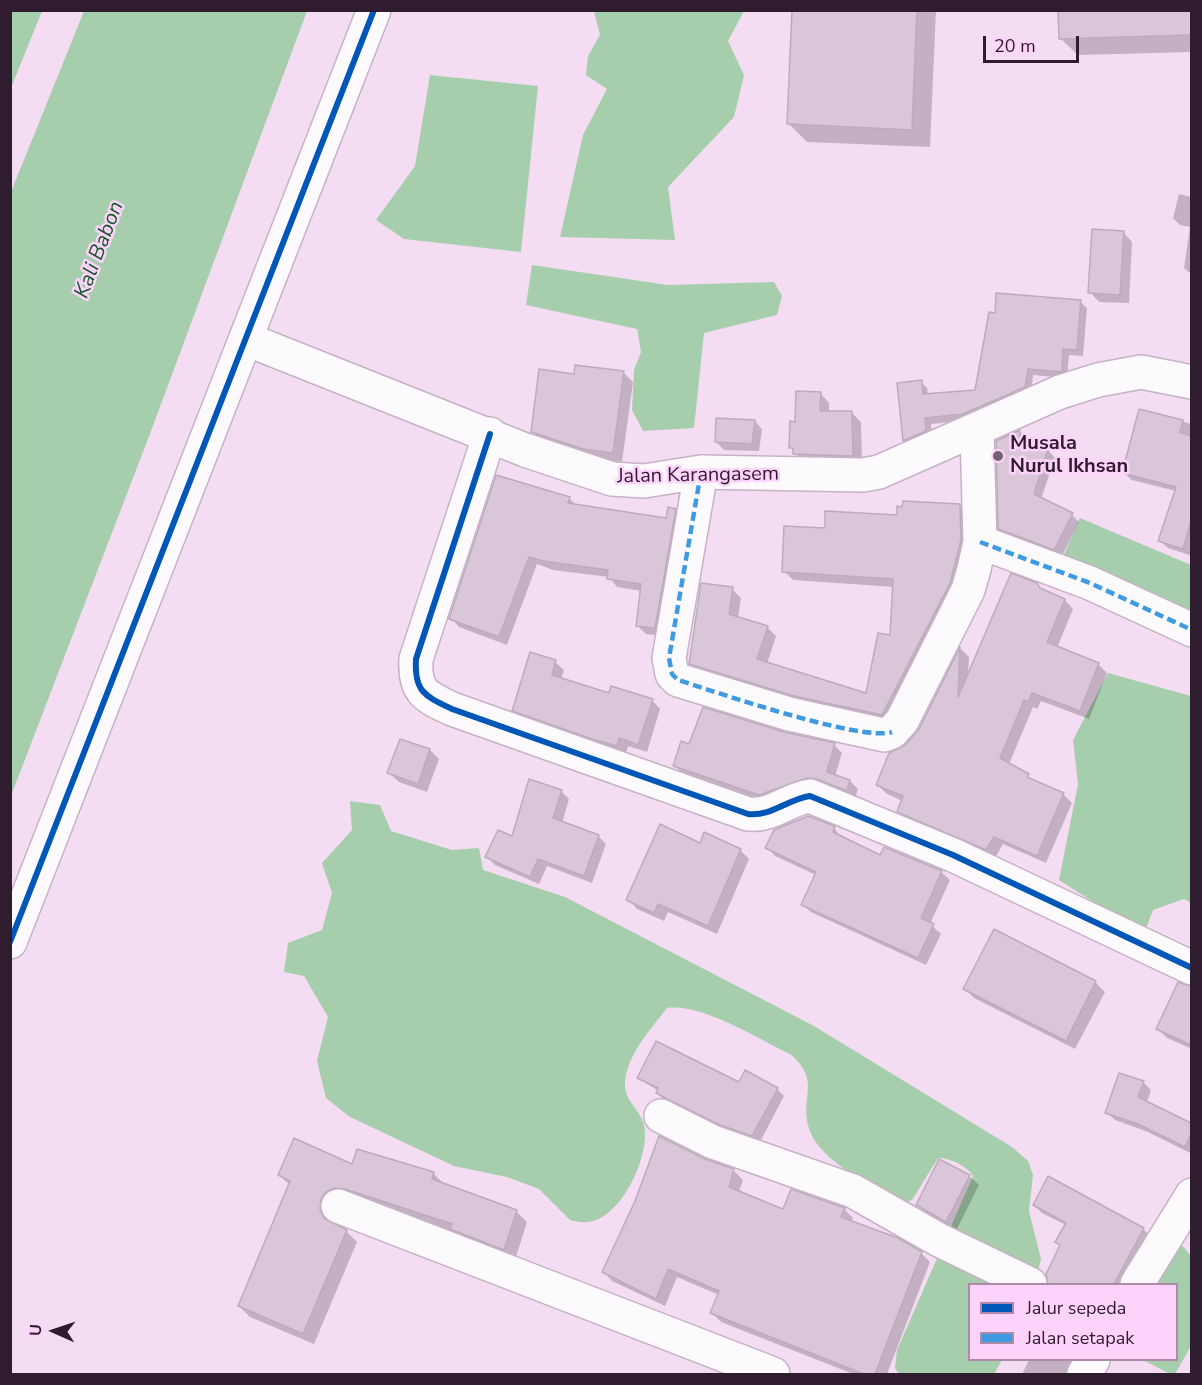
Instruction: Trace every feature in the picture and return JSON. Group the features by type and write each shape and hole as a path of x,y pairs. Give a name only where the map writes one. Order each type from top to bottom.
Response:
{"street":[{"path":"10,942 374,10"},
{"name":"Jalan Karangasem","path":"246,339 490,434 525,450 612,479 644,481 701,472 863,475 879,472 1060,392 1119,374 1141,372 1191,382"},
{"path":"701,472 669,658 672,674 678,680 789,714 877,735 891,732 902,721 968,590 980,542 977,430"},
{"path":"490,434 416,660 415,677 421,691 430,698 452,709 748,814 761,816 800,797 810,796 953,855 1191,969"},
{"path":"980,542 1089,583 1191,630"},
{"path":"661,1116 713,1142 853,1191 939,1240 1028,1283"},
{"path":"1138,1283 1191,1195"},
{"path":"338,1206 773,1374"},
{"path":"1084,1374 1092,1361"}],"water":[{"path":"10,11 42,11 11,88"},
{"name":"Kali Babon","path":"84,11 307,11 151,431 11,796 11,192"},
{"path":"594,11 744,11 728,41 744,75 734,117 668,187 675,240 560,237 583,135 607,89 586,75 588,56 600,35"},
{"path":"430,75 538,86 521,252 404,239 376,220 415,166"},
{"path":"532,265 668,285 774,282 782,296 777,315 704,333 694,428 643,431 632,410 634,370 641,352 637,329 526,305"},
{"path":"1080,518 1191,565 1191,619 1059,566"},
{"path":"1108,673 1191,696 1191,903 1184,899 1153,910 1144,934 1059,880 1078,784 1073,740"},
{"path":"350,801 380,805 391,831 452,850 479,848 483,870 565,897 814,1026 1012,1147 1028,1161 1033,1175 1029,1211 1041,1259 1035,1283 968,1283 968,1361 1001,1361 994,1374 899,1374 895,1368 897,1350 973,1176 970,1172 958,1163 938,1158 912,1200 905,1202 895,1200 859,1179 834,1161 815,1142 807,1119 808,1082 800,1064 790,1054 730,1023 696,1011 667,1008 647,1034 634,1053 626,1074 625,1084 627,1095 644,1125 645,1138 638,1168 631,1184 612,1210 588,1222 570,1220 539,1189 507,1177 454,1166 350,1117 326,1098 317,1061 328,1017 304,976 284,972 288,943 322,930 332,893 322,863 352,830"},
{"path":"1176,1238 1191,1256 1191,1346 1175,1374 1170,1374 1145,1361 1178,1361 1178,1283 1147,1283"}],"building":[{"path":"792,10 917,10 912,130 787,124"},
{"path":"1058,10 1191,10 1191,35 1059,39"},
{"path":"1092,229 1124,231 1120,295 1088,293"},
{"path":"996,293 1081,300 1077,350 1063,349 1062,372 1028,369 1025,387 963,414 925,418 926,431 903,441 897,383 922,380 923,394 975,390 989,312 995,313"},
{"path":"575,365 624,371 613,453 583,449 531,432 539,369 574,374"},
{"path":"796,391 821,392 820,411 852,411 853,456 793,454 793,448 789,448 790,421 795,422"},
{"path":"1139,409 1183,420 1180,432 1191,436 1191,521 1183,549 1158,541 1176,487 1122,473"},
{"path":"716,418 755,420 752,444 715,442"},
{"path":"1020,430 1019,438 1048,449 1034,494 1073,513 1054,550 998,529 996,441"},
{"path":"496,475 570,497 568,503 666,518 668,507 676,509 655,628 636,626 641,584 607,579 608,570 529,557 499,637 449,619"},
{"path":"903,501 960,504 961,540 950,583 882,715 794,696 689,664 701,583 733,587 729,614 768,626 757,659 866,693 878,633 890,635 893,579 782,572 784,526 825,528 825,511 897,515 897,506 902,507"},
{"path":"1011,573 1037,583 1040,588 1065,599 1047,642 1099,663 1080,711 1032,693 1028,702 1024,700 1000,758 1029,774 1027,777 1064,793 1037,856 994,837 986,850 897,812 903,796 876,785 889,753 905,745 919,729 960,647 958,697"},
{"path":"530,652 556,660 552,675 609,693 611,686 653,699 638,745 619,738 617,746 512,711"},
{"path":"703,707 784,732 835,743 827,772 850,780 847,791 817,779 807,778 759,795 673,766 681,741 689,744"},
{"path":"400,739 430,749 418,784 387,773"},
{"path":"529,779 562,790 553,818 599,835 584,876 538,859 530,877 485,857 498,830 512,836"},
{"path":"808,816 835,826 833,832 880,855 884,847 942,871 921,918 934,924 918,958 801,905 816,872 765,848 774,830"},
{"path":"660,824 700,843 704,832 741,849 708,926 658,904 654,913 626,900"},
{"path":"994,929 1096,981 1066,1041 963,989"},
{"path":"1178,982 1191,986 1191,1045 1156,1029"},
{"path":"656,1041 739,1082 745,1070 778,1088 752,1136 720,1125 667,1099 656,1093 658,1088 637,1078"},
{"path":"1119,1073 1144,1081 1138,1097 1191,1123 1191,1134 1185,1147 1138,1124 1105,1113"},
{"path":"659,1136 705,1159 734,1169 729,1187 783,1209 791,1189 845,1208 841,1217 898,1238 922,1252 875,1374 864,1374 710,1313 719,1291 668,1269 656,1299 602,1272 635,1201"},
{"path":"294,1138 352,1164 357,1149 434,1172 432,1179 517,1210 504,1250 450,1229 452,1224 345,1189 335,1188 326,1192 321,1199 320,1209 324,1218 347,1230 303,1334 238,1306 290,1181 278,1175"},
{"path":"939,1159 970,1175 946,1222 916,1205"},
{"path":"1048,1176 1144,1228 1115,1283 1048,1283 1046,1274 1060,1245 1055,1242 1066,1223 1033,1205"}],"marked path":[{"path":"701,472 669,658 672,674 678,680 821,723 851,730 875,733 892,732"},
{"path":"980,542 1090,583 1192,630"}],"cycle path":[{"path":"10,942 374,10"},
{"path":"490,434 416,659 419,686 428,696 452,709 748,814 764,813 810,796 953,855 1192,968"}],"place":[{"name":"Musala Nurul Ikhsan","path":"998,456"}]}
